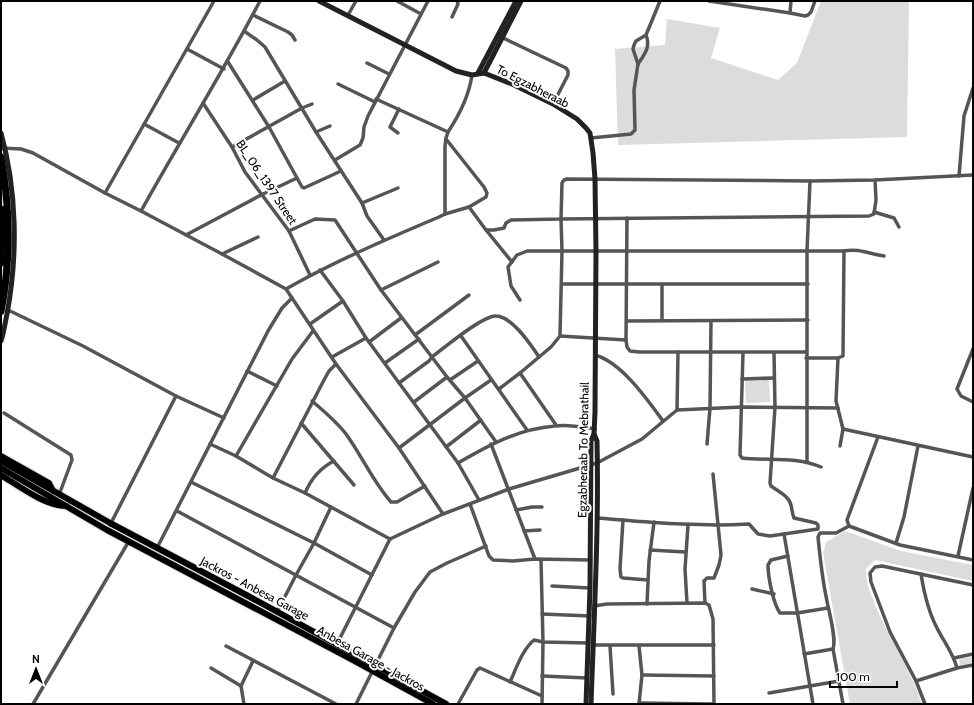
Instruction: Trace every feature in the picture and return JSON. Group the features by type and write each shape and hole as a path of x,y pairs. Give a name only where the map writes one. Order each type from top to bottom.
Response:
{"highway":[{"path":"1,157 8,208 8,239 4,310"},
{"path":"1,209 1,263"}],"main road":[{"path":"319,1 456,71 472,75"},
{"path":"481,73 516,1"},
{"path":"500,36 521,1"},
{"name":"To Egzabheraab","path":"472,75 481,73 512,84 552,104 582,124 590,133 591,138"},
{"path":"1,133 12,189 14,226 12,284 4,310 1,341"},
{"path":"591,138 594,179"},
{"name":"Egzabheraab To Mebrathail","path":"586,704 591,644 589,607 594,464 597,441 595,432 596,251 594,179"},
{"path":"1,456 49,483 56,495"},
{"path":"1,461 56,495"},
{"path":"592,704 591,644 595,606 598,483 594,464"},
{"path":"1,468 56,495"},
{"path":"1,475 49,502 58,506 67,506"},
{"name":"Jackros - Anbesa Garage","path":"56,495 109,527 157,548 213,582 277,612 337,644 374,668 446,704"},
{"name":"Anbesa Garage - Jackros","path":"56,495 67,506 109,527 129,541 213,582 374,668 433,704"}],"street":[{"path":"106,193 214,1"},
{"path":"141,211 179,143 228,62 260,1"},
{"path":"348,15 356,1"},
{"path":"397,1 421,14"},
{"path":"335,160 360,146 363,138 364,127 376,100 428,1"},
{"path":"452,16 458,4 457,1"},
{"path":"591,138 631,134 635,130 634,90 638,64 647,49 648,43 646,35 660,1"},
{"path":"708,1 805,16 808,15 815,1"},
{"path":"790,13 791,1"},
{"path":"253,15 288,32 295,40"},
{"path":"244,32 257,40 264,47 362,203 367,216 384,240"},
{"path":"638,64 633,50 634,45 636,41 646,35"},
{"path":"500,36 566,68 568,75 552,104"},
{"path":"187,48 224,69"},
{"path":"228,62 269,127 302,187 304,188 341,171"},
{"path":"367,63 389,74"},
{"path":"444,214 446,138 464,105 470,90 472,75"},
{"path":"253,100 285,81"},
{"path":"338,84 399,109 448,132"},
{"path":"958,176 964,116 973,88"},
{"name":"BL_06_1397 Street","path":"203,103 232,147 245,172 288,232 310,275"},
{"path":"232,147 302,108 312,104"},
{"path":"398,133 390,127 399,109"},
{"path":"144,124 179,143"},
{"path":"316,132 330,126"},
{"path":"286,289 320,270 384,240 444,214 469,207 486,197 487,193 484,187 446,138"},
{"path":"3,148 21,149 33,153 286,289 336,364 399,448 443,514"},
{"path":"499,389 539,357 560,336 562,284 561,219 562,183 564,180 810,181 875,180 973,175"},
{"path":"186,235 261,195 297,178"},
{"path":"486,230 504,228 506,223 511,220 871,216 874,212 876,200 875,180"},
{"path":"807,462 807,251 810,181"},
{"path":"362,203 398,188"},
{"path":"469,207 512,262"},
{"path":"874,212 894,218 899,227"},
{"path":"628,218 626,340 628,349 634,352 806,352"},
{"path":"288,232 315,219 335,220 358,252 381,290 401,318 419,339 448,379 465,398 496,442"},
{"path":"222,254 258,236"},
{"path":"520,300 511,286 508,267 517,255 527,252 844,251 856,249 884,256"},
{"path":"806,358 838,358 842,357 844,353 844,251"},
{"path":"381,290 438,262"},
{"path":"320,270 343,301 367,340 458,463 479,500"},
{"path":"562,284 808,284"},
{"path":"662,285 662,320"},
{"path":"415,335 469,295"},
{"path":"157,548 247,371 282,308 292,298"},
{"path":"310,324 343,301"},
{"path":"4,310 83,346 176,396 224,418"},
{"path":"399,383 430,361 432,357 490,316 497,315 503,317 522,334 539,357"},
{"path":"332,357 367,340 401,318"},
{"path":"627,320 808,320"},
{"path":"707,444 710,408 711,321"},
{"path":"236,456 292,359 314,331"},
{"path":"461,336 527,430"},
{"path":"560,336 626,340"},
{"path":"385,363 419,339"},
{"path":"973,349 957,389 962,396 973,402"},
{"path":"677,410 678,352"},
{"path":"743,353 740,455 742,458 807,462 821,467"},
{"path":"774,353 775,407 770,483 771,486 791,503 794,518 816,523 818,525 820,555 843,704"},
{"path":"595,355 602,357 636,386 666,419"},
{"path":"838,358 836,401 843,429 840,446"},
{"path":"414,402 478,361"},
{"path":"273,478 312,401 329,371 336,364"},
{"path":"247,371 277,386"},
{"path":"520,373 556,425"},
{"path":"742,379 774,378"},
{"path":"399,448 491,380"},
{"path":"109,527 176,396"},
{"path":"312,401 334,419 391,502 398,502 425,486"},
{"path":"337,644 390,539 443,514 509,489 594,464 642,439 677,410 742,407 838,408"},
{"path":"4,413 71,455 72,460 56,495"},
{"path":"446,446 481,420"},
{"path":"301,423 354,485"},
{"path":"458,463 491,444 527,430 556,425 595,432"},
{"path":"843,429 973,457"},
{"path":"849,526 847,520 878,436"},
{"path":"210,444 236,456 273,478 305,493 390,539"},
{"path":"491,444 535,559"},
{"path":"896,543 904,517 918,446"},
{"path":"305,493 324,466 334,461"},
{"path":"705,603 704,579 714,578 720,560 713,474"},
{"path":"191,482 314,543 372,575"},
{"path":"958,556 973,488"},
{"path":"470,504 490,556 493,560 591,560"},
{"path":"277,612 296,574 314,543 331,507"},
{"path":"516,510 542,507"},
{"path":"177,511 356,606 394,628"},
{"path":"597,518 688,525 718,526 749,524 758,534 763,536 819,531 836,532 849,526 910,547 973,560"},
{"path":"623,520 620,569 621,577 648,580"},
{"path":"647,604 650,550 654,522"},
{"path":"687,603 685,552 688,525"},
{"path":"524,531 540,530"},
{"path":"784,534 813,704"},
{"path":"33,704 129,541"},
{"path":"356,704 394,628 415,592 430,572 447,562 486,546"},
{"path":"650,550 685,552"},
{"path":"788,556 776,558 769,562 768,570 777,607 780,613 797,613 828,608"},
{"path":"542,560 542,704"},
{"path":"925,704 916,681 890,632 869,577 872,569 882,566 973,585"},
{"path":"920,574 928,606 940,634 954,658 957,668"},
{"path":"552,586 590,588"},
{"path":"752,589 774,594"},
{"path":"589,607 607,604 705,603 709,605 713,619 713,704 639,703 642,675 639,646"},
{"path":"542,614 590,616"},
{"path":"510,682 524,652 534,640 543,642 610,646 714,645"},
{"path":"226,646 336,704"},
{"path":"610,646 613,694"},
{"path":"804,654 834,649"},
{"path":"954,658 973,654"},
{"path":"244,704 241,686 253,660"},
{"path":"916,681 957,668 973,665"},
{"path":"211,668 241,686"},
{"path":"458,704 477,670 480,668 542,696"},
{"path":"642,675 714,676"},
{"path":"542,676 587,678"},
{"path":"769,693 839,681"}],"shaded area":[{"path":"821,1 909,1 907,137 618,145 615,49 665,45 667,19 720,28 711,58 778,80 797,63"},
{"path":"745,379 769,379 770,402 746,403"},
{"path":"845,531 901,551 973,565 973,581 875,560 866,569 870,593 912,679 922,704 850,704 823,553 826,542"},
{"path":"973,657 973,663 960,665 959,659"}]}
